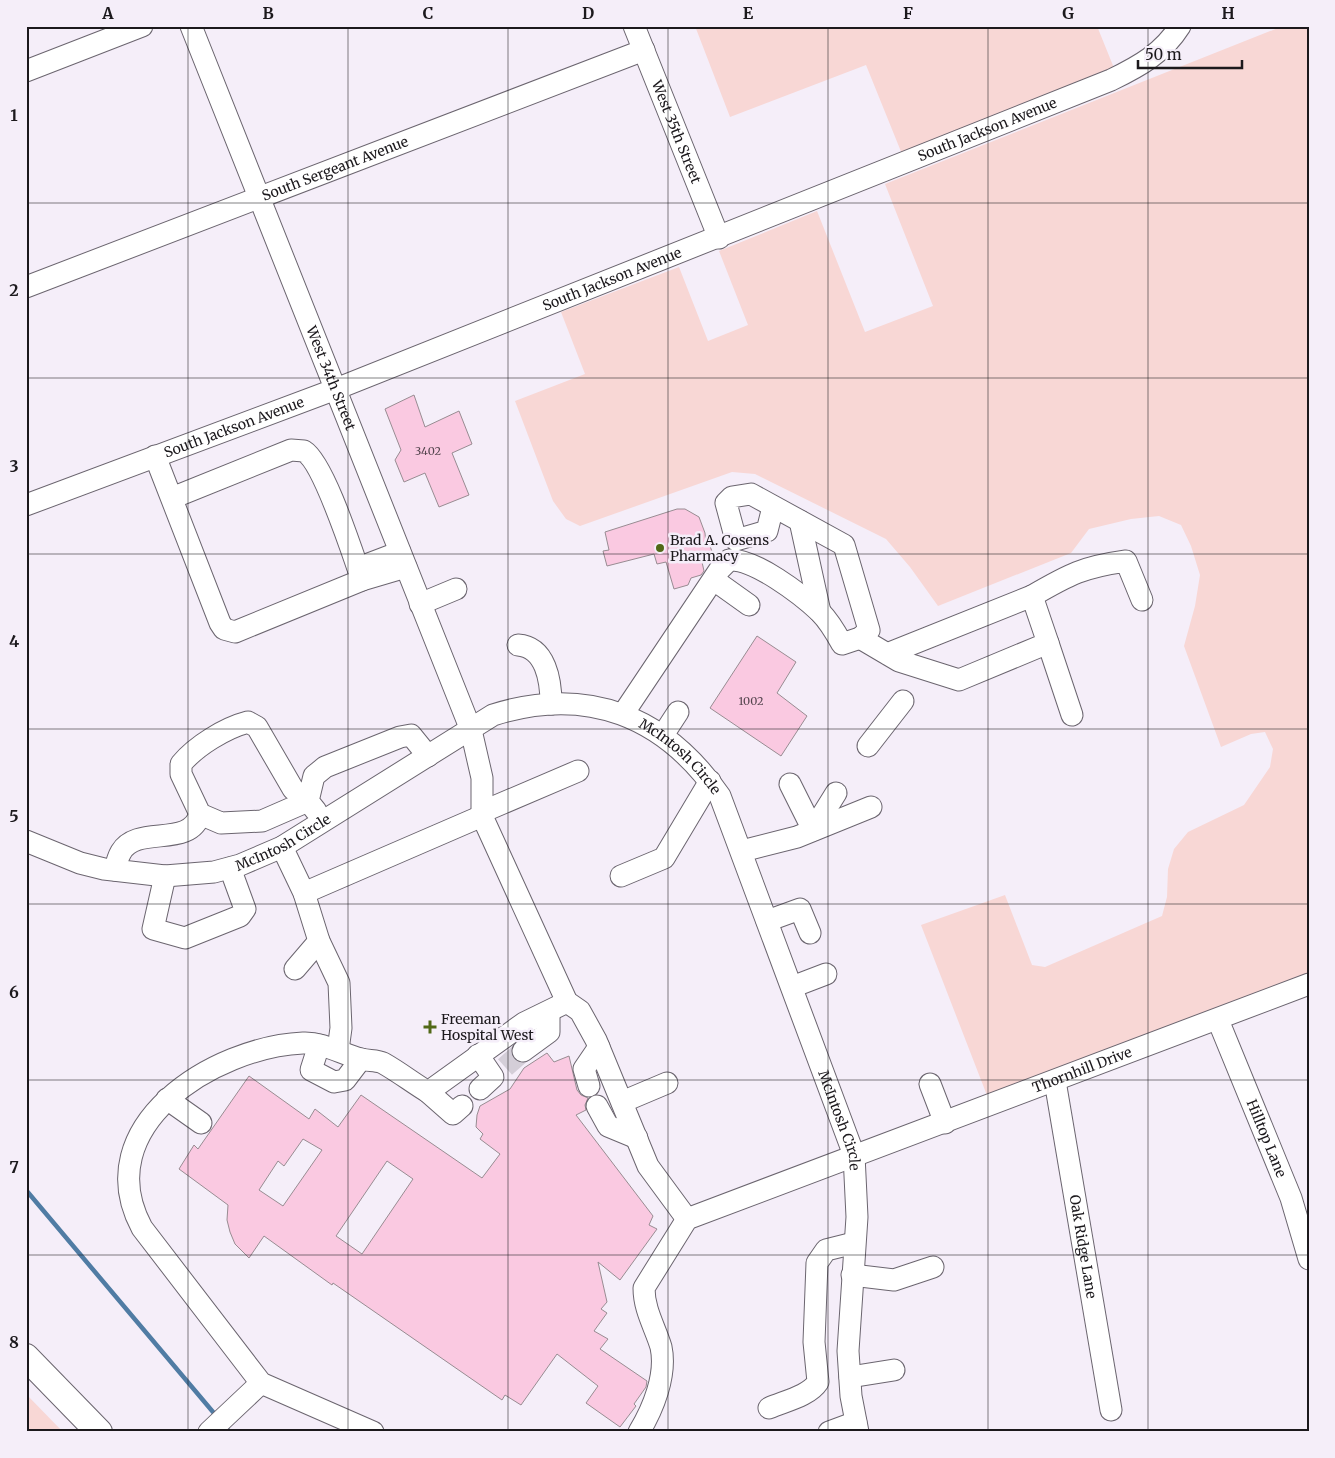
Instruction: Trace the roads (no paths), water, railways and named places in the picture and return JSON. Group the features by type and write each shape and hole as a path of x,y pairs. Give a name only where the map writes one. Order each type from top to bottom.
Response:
{"main road":[{"path":"26,1357 99,1432"}],"street":[{"path":"26,71 142,26"},
{"name":"West 34th Street","path":"191,26 471,730 482,778 482,814"},
{"name":"West 35th Street","path":"634,26 719,238"},
{"name":"South Jackson Avenue","path":"26,506 336,389 1112,80 1154,57 1170,43 1180,26"},
{"name":"South Sergeant Avenue","path":"26,287 644,50"},
{"path":"172,498 291,450 304,451 314,462 360,574"},
{"path":"155,456 220,623 228,631 235,632 360,574 403,559"},
{"path":"623,714 729,560 739,559 758,568 820,612 842,644 860,638 868,630 844,545 773,507"},
{"path":"800,521 820,612"},
{"path":"887,654 1032,596 1074,572 1093,566 1126,561 1142,600"},
{"path":"714,580 749,605"},
{"path":"420,604 456,589"},
{"path":"1032,596 1072,715"},
{"path":"860,638 899,661 959,680 1048,643"},
{"path":"518,645 534,650 542,659 551,688 551,704"},
{"path":"868,746 903,701"},
{"name":"McIntosh Circle","path":"26,841 80,863 115,870 165,876 214,872 230,868 282,847 493,715 516,708 551,704 588,705 623,714 663,735 685,753 710,781 720,796 854,1155 858,1217 854,1242 848,1351 857,1427"},
{"path":"663,735 678,712"},
{"path":"308,801 262,821 221,823 200,814 181,774 181,764 189,754 236,725 248,722 257,727 293,789 308,801 323,822"},
{"path":"308,801 314,776 325,767 400,737 411,735 428,756"},
{"path":"304,893 578,771"},
{"path":"621,876 664,858 710,781"},
{"path":"790,784 813,830"},
{"path":"813,830 836,793"},
{"path":"742,851 774,844 871,807"},
{"path":"115,870 121,851 132,842 188,830 197,824 200,814"},
{"path":"482,814 558,1007 549,1032 523,1051"},
{"path":"282,847 304,893 319,941 338,983 341,1021 328,1048 311,1070 334,1082 345,1080 361,1059"},
{"path":"165,876 153,929 185,938 240,916 245,909 230,868"},
{"path":"767,921 800,908 810,933"},
{"path":"295,969 319,941"},
{"path":"792,987 826,974"},
{"name":"Thornhill Drive","path":"687,1220 854,1155 945,1123 1309,984"},
{"path":"428,1092 524,1023 558,1007 580,1011 598,1047 652,1172 687,1220 644,1288 644,1300 661,1349 662,1370 648,1417 648,1431"},
{"name":"Hilltop Lane","path":"1218,1020 1291,1198 1309,1259"},
{"path":"373,1432 261,1383 142,1228 134,1213 127,1175 132,1156 138,1137 147,1121 184,1085 214,1068 260,1050 304,1043 328,1048 361,1059 381,1062 428,1092 454,1114 462,1106"},
{"path":"590,1086 584,1069 598,1047"},
{"path":"478,1055 493,1078"},
{"name":"Oak Ridge Lane","path":"1055,1081 1111,1410"},
{"path":"622,1102 667,1083"},
{"path":"930,1084 945,1123"},
{"path":"168,1099 200,1123"},
{"path":"597,1106 608,1126 637,1138"},
{"path":"770,1408 806,1392 815,1387 818,1382 814,1342 816,1263 826,1250 854,1242"},
{"path":"816,1296 823,1291 852,1284 894,1280 933,1267"},
{"path":"850,1377 894,1370"},
{"path":"209,1432 261,1383"},
{"path":"829,1432 857,1427"}],"waterway":[{"path":"26,1190 213,1412"}],"tunnel":[{"path":"505,1067 523,1051"}],"place":[{"name":"Brad A. Cosens Pharmacy","path":"660,548"},
{"name":"Freeman Hospital West","path":"430,1027"}]}
